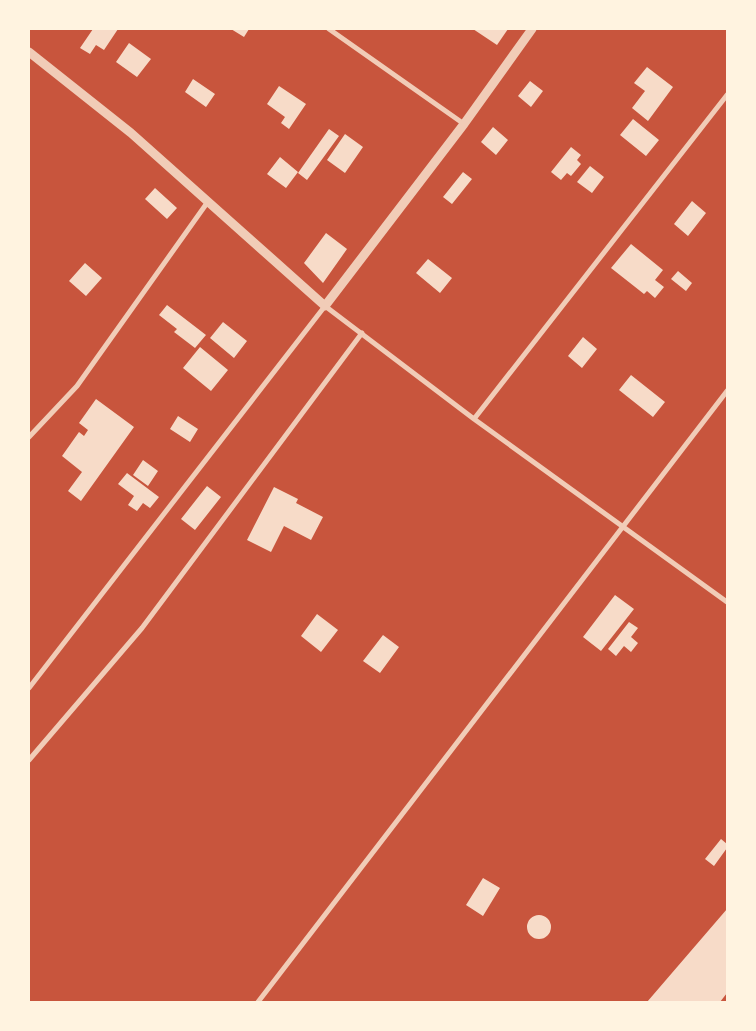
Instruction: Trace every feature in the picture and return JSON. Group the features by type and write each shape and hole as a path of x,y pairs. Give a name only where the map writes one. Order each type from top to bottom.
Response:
{"street":[{"path":"329,29 464,124"},
{"path":"29,688 464,124 532,29"},
{"path":"29,52 131,132 207,203 325,306 474,419 727,602"},
{"path":"474,419 727,95"},
{"path":"29,437 77,386 207,203"},
{"path":"29,760 142,628 362,333"},
{"path":"258,1002 727,391"}],"building":[{"path":"93,29 118,29 104,50 96,45 90,54 80,48"},
{"path":"231,29 249,29 244,37"},
{"path":"473,29 508,29 497,45"},
{"path":"129,43 151,59 137,77 116,62"},
{"path":"647,67 673,87 648,121 632,108 645,91 634,83"},
{"path":"193,79 215,94 206,107 185,92"},
{"path":"530,81 543,91 531,107 518,96"},
{"path":"279,86 306,104 289,129 281,123 285,117 267,104"},
{"path":"633,119 659,140 646,156 620,135"},
{"path":"493,127 508,140 496,155 481,142"},
{"path":"329,129 339,136 307,180 298,173"},
{"path":"345,134 363,147 345,173 327,160"},
{"path":"571,147 581,155 577,160 581,164 571,176 567,173 561,180 551,172"},
{"path":"280,157 298,172 286,188 267,174"},
{"path":"590,166 604,177 592,193 577,182"},
{"path":"463,172 472,179 452,204 443,197"},
{"path":"155,188 177,208 167,219 145,199"},
{"path":"692,201 706,213 688,236 674,224"},
{"path":"326,233 347,249 323,283 304,263"},
{"path":"631,244 663,270 655,280 664,287 655,298 647,291 644,294 611,268"},
{"path":"428,259 452,278 440,293 416,273"},
{"path":"85,263 102,278 86,296 69,281"},
{"path":"678,271 692,283 686,291 671,279"},
{"path":"167,305 206,335 195,348 174,332 177,329 159,315"},
{"path":"223,322 247,341 234,358 210,338"},
{"path":"583,337 597,349 582,368 568,356"},
{"path":"200,347 228,370 211,391 183,368"},
{"path":"631,375 665,402 653,417 619,390"},
{"path":"96,399 134,427 81,501 68,491 82,472 62,456 79,432 84,436 88,430 79,423"},
{"path":"178,416 198,429 190,442 170,429"},
{"path":"143,460 158,471 148,486 133,475"},
{"path":"127,473 159,497 150,508 143,503 137,511 128,505 134,496 118,484"},
{"path":"207,486 221,497 195,530 181,519"},
{"path":"274,487 298,499 296,503 323,517 311,540 284,526 271,552 247,540"},
{"path":"615,595 634,609 601,651 583,637"},
{"path":"317,614 338,630 321,652 301,636"},
{"path":"629,622 638,628 631,637 638,643 631,652 624,646 616,656 608,649"},
{"path":"383,635 399,647 380,673 363,661"},
{"path":"721,839 727,844 727,848 714,866 705,859"},
{"path":"483,878 500,888 483,916 466,905"},
{"path":"727,909 727,993 720,1002 647,1002"},
{"path":"539,915 548,918 551,927 548,936 539,939 530,936 527,927 530,918"}]}
